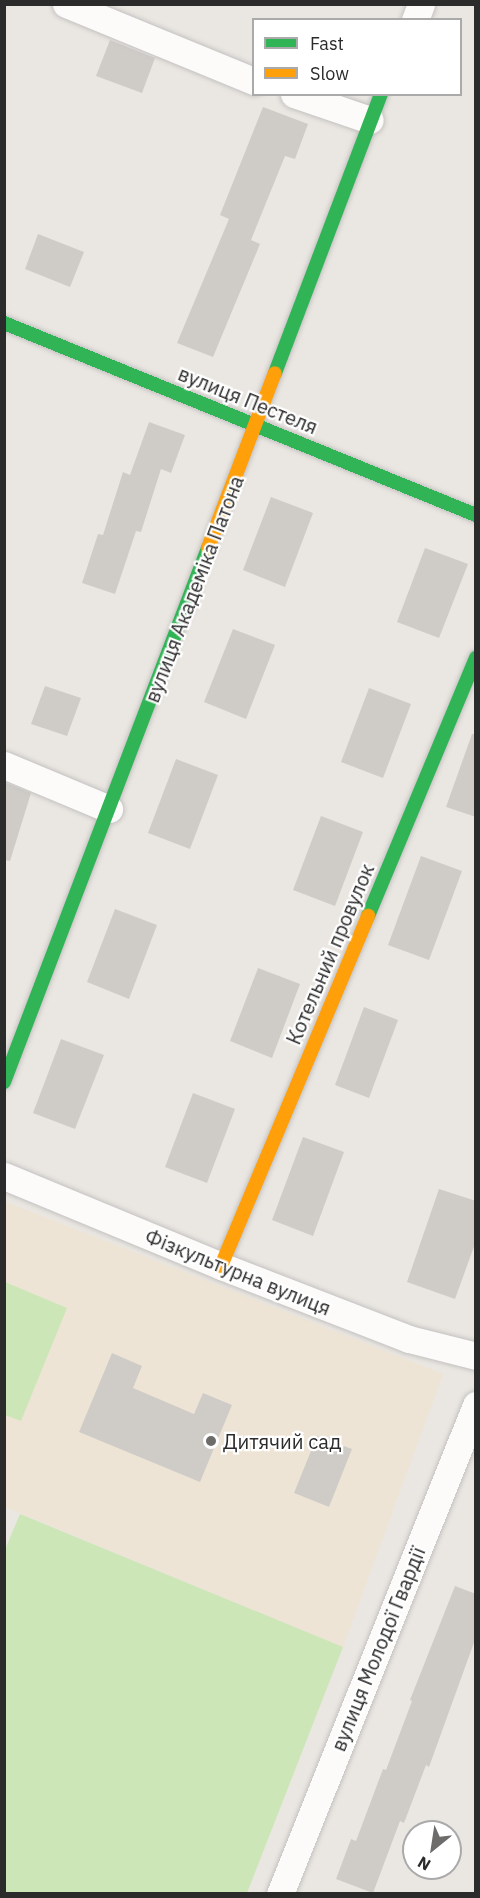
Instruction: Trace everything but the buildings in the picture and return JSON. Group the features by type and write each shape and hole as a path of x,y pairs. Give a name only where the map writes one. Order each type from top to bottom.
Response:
{"street":[{"path":"66,4 252,80"},
{"path":"300,96 370,120"},
{"name":"вулиця Академіка Патона","path":"4,1082 257,425 380,96"},
{"name":"вулиця Пестеля","path":"4,323 476,514"},
{"name":"Котельний провулок","path":"221,1266 476,658"},
{"path":"4,765 109,809"},
{"name":"Фізкультурна вулиця","path":"4,1176 221,1266 409,1339 476,1356"},
{"name":"вулиця Молодої Гвардії","path":"280,1893 476,1405"}],"shaded area":[{"name":"Дитячий сад","path":"4,1201 443,1374 343,1647 5,1507"}],"green space":[{"path":"5,1282 67,1308 21,1421 5,1415"},
{"path":"20,1514 343,1647 247,1893 5,1893 4,1552"}],"traffic: fast":[{"path":"275,373 380,96"},
{"path":"4,323 476,515"},
{"path":"4,1082 208,548"},
{"path":"368,916 476,658"}],"traffic: slow":[{"path":"208,548 275,373"},
{"path":"221,1266 368,916"}],"place":[{"name":"Дитячий сад","path":"211,1441"}]}
